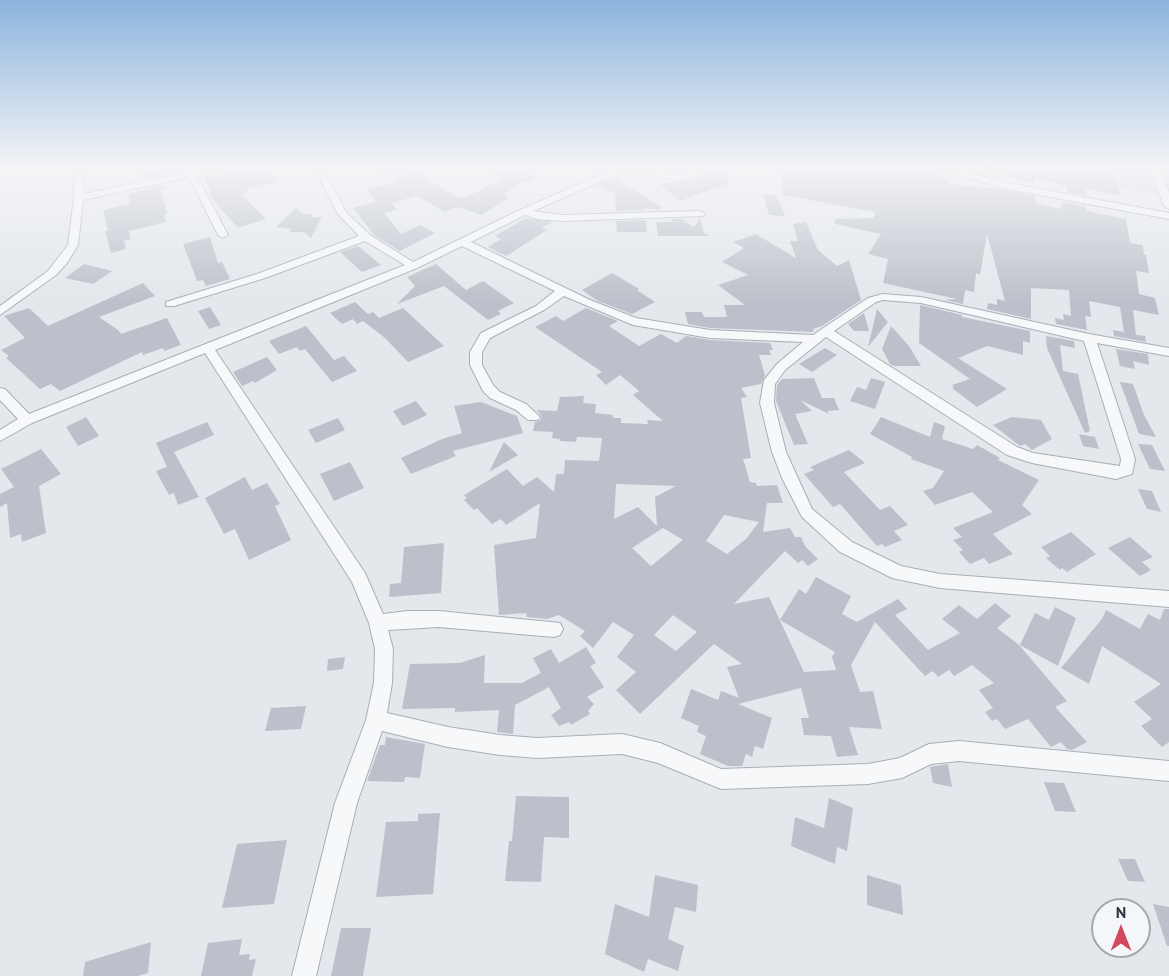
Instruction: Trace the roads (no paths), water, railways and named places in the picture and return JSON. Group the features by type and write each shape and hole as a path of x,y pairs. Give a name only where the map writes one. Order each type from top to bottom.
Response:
{"street":[{"path":"0,312 31,290 63,261 73,245 76,211"},
{"path":"210,211 222,235"},
{"path":"341,211 366,237 413,266"},
{"path":"0,436 27,420 413,266 525,211 537,216 562,218 700,214"},
{"path":"1140,211 1169,216"},
{"path":"170,304 261,276 366,237"},
{"path":"463,242 563,291 633,321 710,334 821,335 1012,451 1032,458 1116,473 1127,470 1128,459 1089,338"},
{"path":"532,417 521,407 495,395 488,388 476,365 476,352 485,336 540,308 563,291"},
{"path":"1169,352 1089,338 988,314 900,297 883,297 872,300 821,335 781,367 769,383 767,403 779,452 807,513 846,547 898,573 940,581 1169,599"},
{"path":"208,348 359,578 378,623 384,649 383,683 376,720 346,803 304,976"},
{"path":"0,392 27,420"},
{"path":"378,623 408,619 439,619 554,629"},
{"path":"376,720 448,737 500,745 537,748 622,744 660,753 693,770 721,779 868,774 902,768 929,754 959,751 1169,771"}]}
